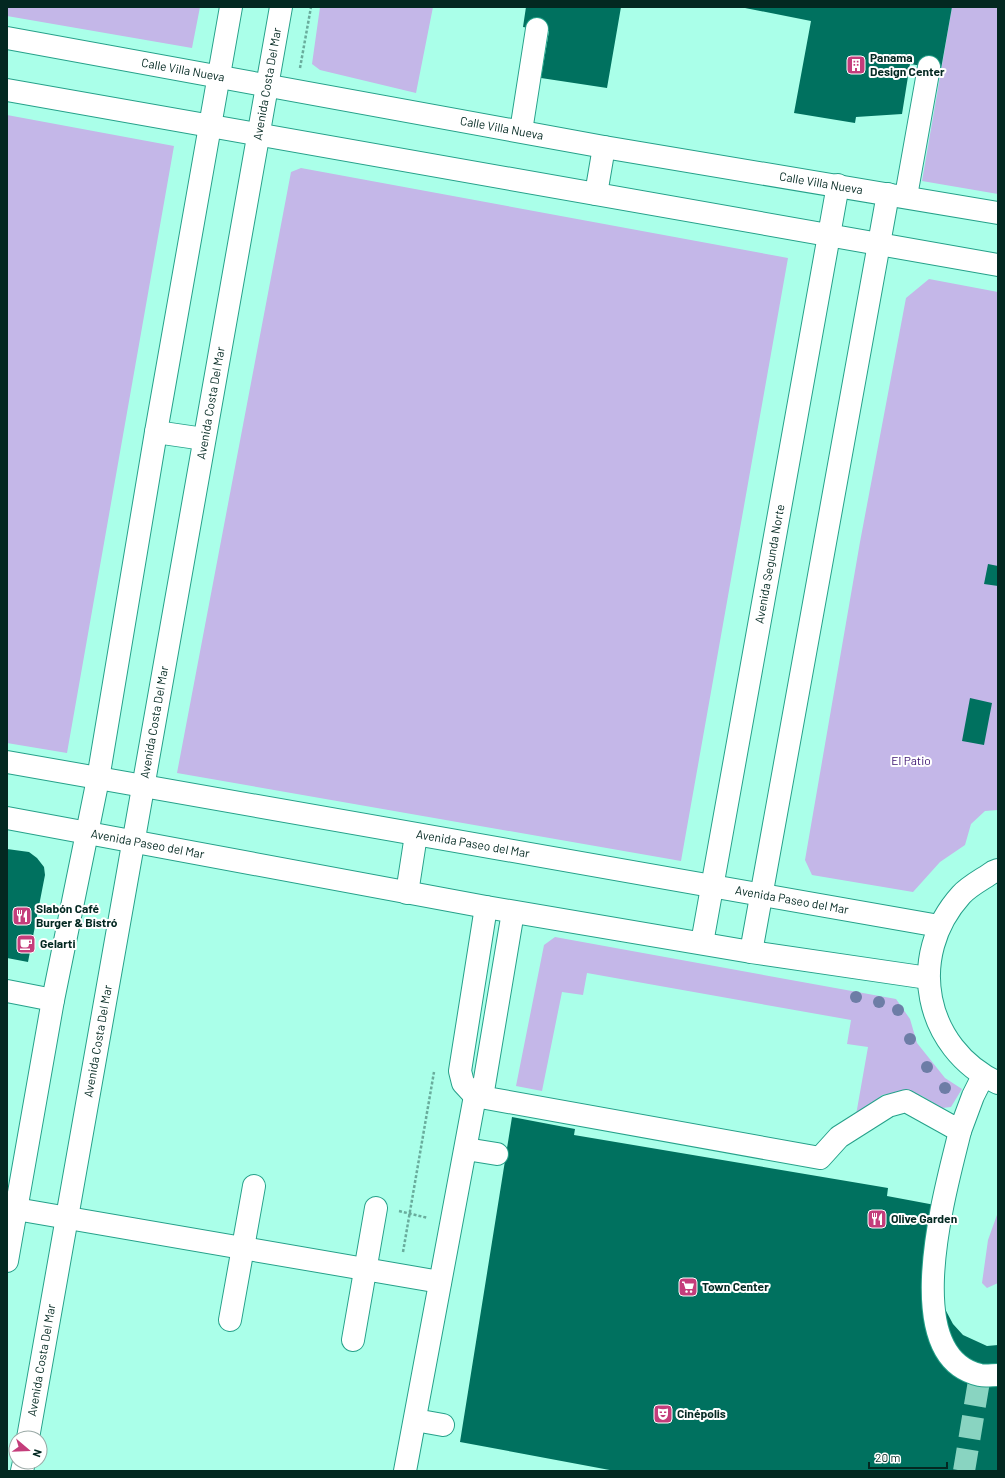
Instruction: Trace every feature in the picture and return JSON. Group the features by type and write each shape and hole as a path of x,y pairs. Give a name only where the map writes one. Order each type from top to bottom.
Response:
{"street":[{"path":"7,1261 54,1000 86,833 98,779 156,432 231,7"},
{"name":"Avenida Costa Del Mar","path":"29,1430 281,7"},
{"path":"521,131 537,29"},
{"name":"Calle Villa Nueva","path":"7,38 219,75 604,147 998,213"},
{"path":"751,952 763,896 879,244 897,195 929,67"},
{"path":"7,90 998,265"},
{"path":"596,194 604,147"},
{"name":"Avenida Segunda Norte","path":"702,943 838,185"},
{"path":"156,432 204,439"},
{"name":"Avenida Paseo del Mar","path":"7,762 939,926"},
{"name":"Avenida Paseo del Mar","path":"7,818 513,912 751,952 928,978"},
{"path":"407,893 416,835"},
{"path":"998,870 961,894 939,926 930,952 928,978 935,1016 954,1050 990,1079 973,1096 960,1131 938,1226 933,1276 934,1316 942,1346 960,1365 980,1375 998,1375"},
{"path":"486,907 460,1071 463,1083 479,1097 820,1158 839,1137 888,1106 906,1101 960,1131"},
{"path":"405,1471 451,1224 466,1149 479,1097 513,912"},
{"path":"7,991 54,1000"},
{"path":"466,1149 497,1154"},
{"path":"230,1320 254,1186"},
{"path":"353,1340 376,1208"},
{"path":"16,1209 440,1282"},
{"path":"415,1420 443,1425"}],"path":[{"path":"296,90 311,7"},
{"path":"399,1275 435,1068"},
{"path":"376,1208 409,1213 451,1224"}],"green space":[{"path":"7,7 200,7 192,48 7,16"},
{"path":"320,7 433,7 416,93 320,70 312,64"},
{"path":"952,7 998,7 998,194 922,181"},
{"path":"7,115 174,146 67,753 7,743"},
{"path":"301,168 788,258 681,861 177,773 291,172"},
{"name":"El Patio","path":"929,279 998,292 998,810 985,811 971,824 965,845 940,862 913,892 812,875 805,860 860,542 906,298"},
{"path":"555,937 896,999 910,1019 917,1043 945,1078 962,1089 951,1107 942,1108 922,1096 905,1091 882,1095 866,1110 856,1115 868,1047 847,1044 851,1020 587,973 583,995 562,992 542,1091 516,1086 544,945"},
{"path":"998,1212 998,1283 987,1288 982,1283 988,1240"}],"building":[{"path":"526,7 621,7 607,88 541,78 549,31 523,27"},
{"name":"Panama Design Center","path":"740,7 952,7 941,69 910,64 902,114 856,117 855,123 794,113 811,21"},
{"path":"988,564 998,566 998,586 984,584"},
{"path":"970,698 992,703 984,745 962,741"},
{"name":"Slabón Café Burger & Bistró","path":"7,849 29,852 37,858 44,867 45,875 28,962 7,958"},
{"name":"Town Center","path":"512,1117 575,1129 574,1135 888,1188 887,1196 935,1205 945,1309 953,1324 963,1335 987,1346 998,1345 998,1471 615,1471 460,1442"}],"tunnel":[{"path":"964,1471 980,1375"}],"place":[{"name":"Panama Design Center","path":"856,65"},
{"name":"Slabón Café Burger & Bistró","path":"22,916"},
{"name":"Gelarti","path":"26,944"},
{"name":"Olive Garden","path":"877,1219"},
{"name":"Town Center","path":"688,1287"},
{"name":"Cinépolis","path":"663,1414"}]}
